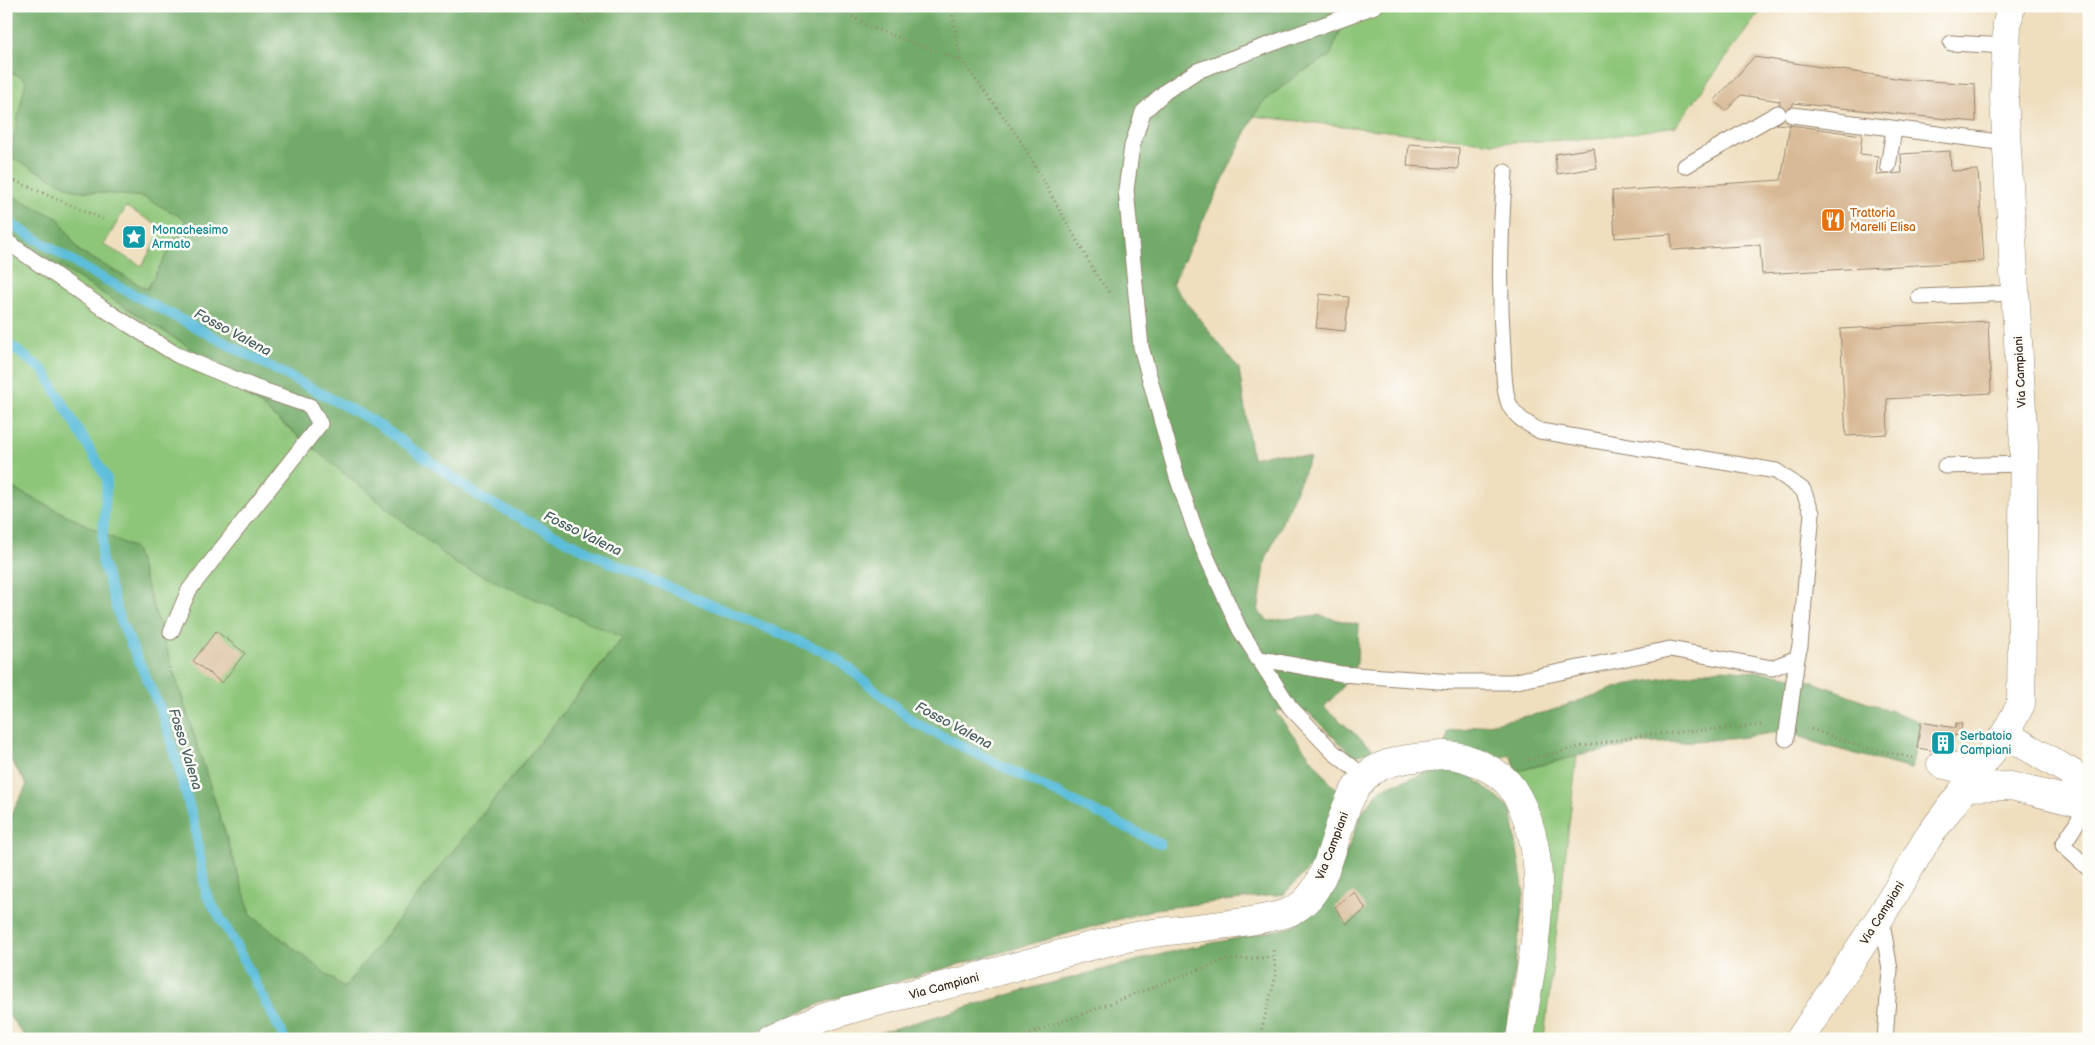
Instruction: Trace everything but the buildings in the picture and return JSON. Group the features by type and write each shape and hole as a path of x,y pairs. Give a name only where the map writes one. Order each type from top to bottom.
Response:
{"street":[{"name":"Via Campiani","path":"1800,1039 1881,916 1929,836 2005,734 2021,704 2024,464 2004,98 2007,24 2011,6"},
{"path":"2005,734 2072,772 2088,806"},
{"name":"Via Campiani","path":"771,1039 834,1014 1145,935 1231,925 1285,914 1312,894 1324,873 1348,802 1365,777 1386,765 1423,756 1453,755 1492,769 1508,784 1522,803 1535,848 1540,894 1520,1039"},
{"path":"1941,764 1971,780 2011,786 2088,806"}],"lane":[{"path":"1365,777 1333,752 1290,707 1256,658 1240,630 1198,538 1158,416 1141,347 1126,190 1132,146 1143,112 1166,91 1197,71 1375,6"},
{"path":"1951,43 2006,46"},
{"path":"1685,166 1785,114 1894,130 2006,143"},
{"path":"1888,166 1885,148 1894,130"},
{"path":"1505,172 1500,232 1501,318 1506,392 1510,406 1520,420 1540,431 1776,471 1803,490 1812,513 1800,646 1786,739"},
{"path":"6,242 104,309 177,355 254,387 310,406 320,424 189,590 171,632"},
{"path":"1919,297 2015,293"},
{"path":"1945,466 2024,464"},
{"path":"1256,658 1342,674 1452,682 1512,682 1670,649 1772,668 1797,658"},
{"path":"2088,806 2063,845 2089,869"},
{"path":"1881,916 1890,970 1884,1039"}],"path":[{"path":"574,6 583,23 612,6"},
{"path":"835,6 870,27 961,60"},
{"path":"957,6 953,16 961,60 1020,138 1098,276 1122,310 1137,318"},
{"path":"6,178 103,219"},
{"path":"1492,769 1579,747 1646,735 1732,729 1789,722 1859,746 1941,764"},
{"path":"1259,1039 1276,975 1273,958 1272,917"},
{"path":"1016,1039 1225,960 1273,958"}],"green space":[{"path":"6,6 1350,6 1330,56 1298,74 1262,103 1172,284 1239,369 1252,458 1275,453 1310,458 1266,559 1258,612 1269,621 1318,615 1359,625 1357,663 1340,690 1324,707 1375,751 1353,756 1308,712 1274,710 1331,784 1344,794 1321,857 1284,894 1155,909 822,1003 741,1039 27,1039 6,1012 6,824 27,785 6,753 6,485 135,549 251,915 344,988 623,638 456,564 186,345 6,233 6,193 59,219 79,251 147,289 186,220 144,197 74,190 10,157 26,79 6,70"},
{"path":"1350,6 1764,6 1676,126 1594,139 1493,143 1254,116 1262,103 1298,74 1330,56"},
{"path":"6,70 26,78 74,190 144,197 186,220 147,290 79,251 59,219 6,193","holes":["126,207 163,228 142,266 104,245"]},
{"path":"6,233 186,345 456,564 623,637 344,988 251,915 135,549 6,485"},
{"path":"1720,669 1762,672 1805,679 1921,722 1911,769 1823,745 1786,731 1730,739 1640,744 1577,756 1517,771 1510,755 1487,761 1446,746 1448,732 1547,712 1624,685"},
{"path":"1577,756 1544,1039 1526,1039 1538,819 1517,771"},
{"path":"1442,768 1468,773 1511,809 1524,894 1506,1039 859,1039 1032,988 1178,950 1292,927 1330,894 1363,810 1382,788"}],"waterway":[{"name":"Fosso Valena","path":"6,221 91,272 375,422 483,499 611,563 834,656 915,723 1160,844"},
{"name":"Fosso Valena","path":"6,342 44,371 107,479 101,558 121,622 163,715 195,826 206,894 232,938 285,1039"}],"place":[{"name":"Trattoria Marelli Elisa","path":"1833,220"},
{"name":"Monachesimo Armato","path":"134,237"},
{"name":"Serbatoio Campiani","path":"1943,743"}]}
